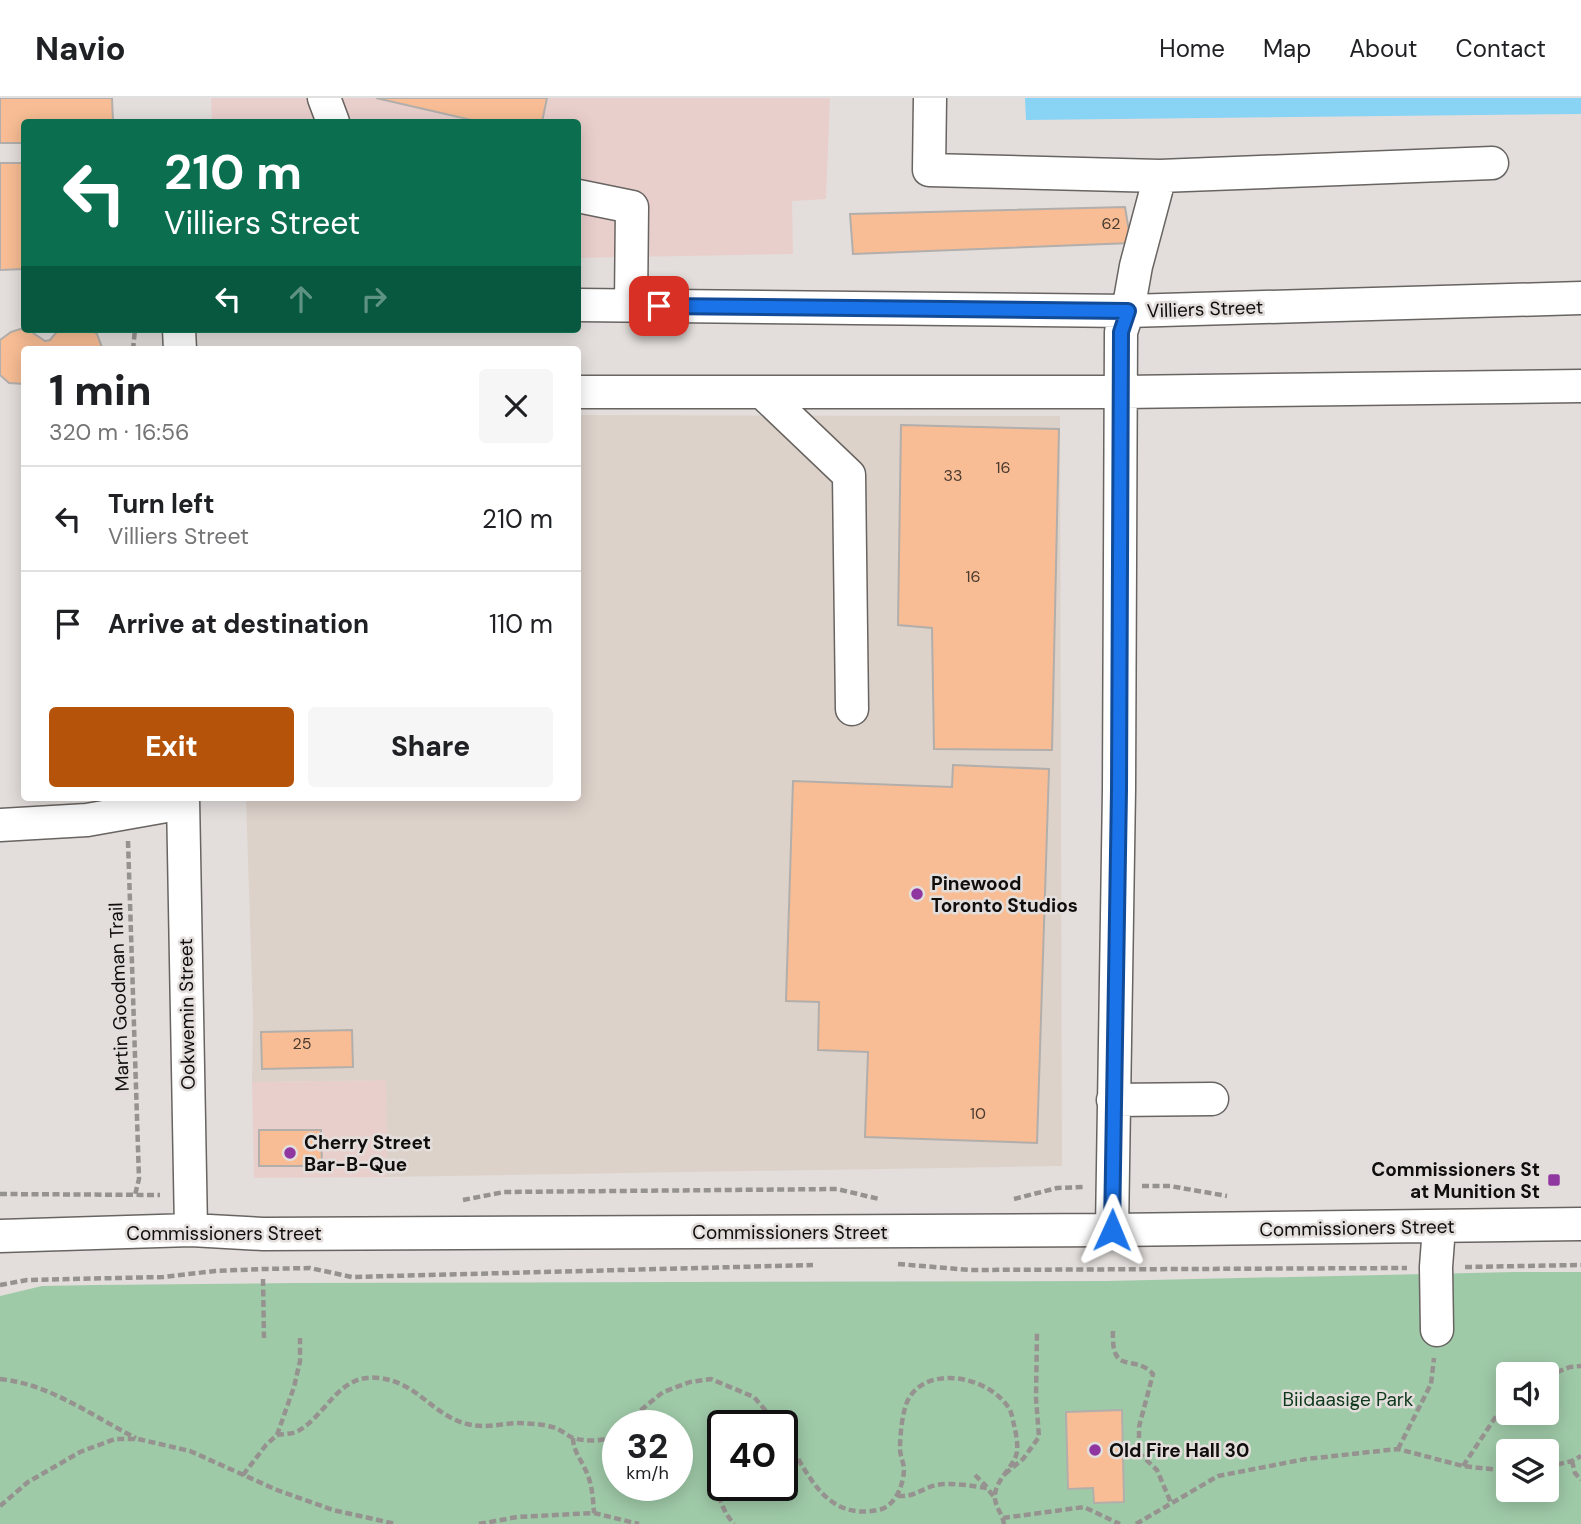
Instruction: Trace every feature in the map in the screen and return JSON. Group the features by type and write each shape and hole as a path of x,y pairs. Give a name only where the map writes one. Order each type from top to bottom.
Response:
{"street":[{"path":"324,98 332,119"},
{"path":"930,98 929,170 1160,176 1492,163"},
{"path":"1112,1230 1119,804 1123,392 1121,332 1160,176"},
{"path":"581,197 632,207 631,305"},
{"name":"Villiers Street","path":"581,305 1128,311 1581,298"},
{"path":"581,392 1123,392 1581,386"},
{"path":"762,392 849,475 852,709"},
{"path":"0,825 127,815 183,801"},
{"name":"Ookwemin Street","path":"183,801 191,1230"},
{"path":"1113,1100 1212,1099"},
{"name":"Commissioners Street","path":"0,1236 191,1230 263,1234 1112,1230 1581,1224"},
{"path":"1437,1330 1436,1267 1440,1227"}],"path":[{"name":"Martin Goodman Trail","path":"0,1194 135,1195 139,1168 127,815"},
{"path":"1012,1199 1057,1188 1170,1186 1228,1196"},
{"path":"452,1202 504,1192 837,1189 882,1199"},
{"path":"895,1264 970,1270 1384,1269 1581,1265"},
{"path":"0,1285 27,1280 163,1277 263,1269 310,1268 352,1276 815,1265"},
{"path":"263,1279 264,1338"},
{"path":"1398,1449 1431,1384 1437,1330"},
{"path":"1001,1477 1023,1459 1039,1437 1036,1398 1037,1331"},
{"path":"1113,1331 1112,1350 1122,1362 1147,1368 1153,1374 1139,1427 1139,1453 1157,1470 1171,1503"},
{"path":"243,1475 277,1435 294,1388 300,1361 300,1338"},
{"path":"1559,1371 1581,1366"},
{"path":"277,1435 297,1433 346,1384 360,1378 377,1377 409,1386 440,1413 467,1424 491,1427 519,1423 555,1427 573,1438 602,1438"},
{"path":"798,1460 821,1500 843,1512 867,1515 885,1508 898,1496 904,1469 900,1450 907,1402 927,1382 938,1378 978,1384 1000,1398 1010,1410 1015,1429 1017,1453 1001,1477 995,1498"},
{"path":"0,1379 18,1381 55,1394 138,1439"},
{"path":"641,1410 663,1392 690,1382 711,1379 754,1397 765,1410"},
{"path":"1463,1465 1496,1416"},
{"path":"573,1438 573,1447 587,1471 593,1494 594,1513"},
{"path":"0,1506 27,1482 80,1452 115,1439 138,1439 190,1451 277,1490 334,1510 396,1524"},
{"path":"1136,1524 1218,1476 1306,1459 1398,1449 1463,1465 1496,1469"},
{"path":"1559,1464 1581,1456"},
{"path":"1572,1461 1575,1473 1581,1480"},
{"path":"975,1475 995,1498 1003,1521 1084,1507 1121,1524"},
{"path":"898,1496 912,1497 937,1485 988,1488"},
{"path":"722,1501 734,1524"},
{"path":"479,1524 517,1517 594,1513 639,1524"}],"shaded area":[{"path":"211,98 830,98 826,199 792,201 793,254 581,258 581,119 212,119"},
{"path":"581,415 1060,416 1062,1166 387,1177 386,1080 252,1082 253,1018 246,801 581,801"},
{"path":"387,1080 387,1177 254,1178 252,1082"}],"green space":[{"name":"Biidaasige Park","path":"1581,1272 1581,1524 0,1524 0,1296 42,1286 1106,1281"}],"water":[{"path":"1025,98 1581,98 1581,114 1026,120"}],"building":[{"path":"0,98 112,98 113,119 21,119 21,143 0,143"},
{"path":"376,98 547,98 543,119 467,119"},
{"path":"0,163 21,163 21,269 0,270"},
{"path":"1125,207 1131,243 853,254 850,214"},
{"path":"21,329 21,333 33,333 45,341 50,340 56,333 96,333 102,346 21,346 21,384 9,383 0,375 0,340"},
{"path":"901,425 1059,429 1052,750 934,749 932,628 898,625"},
{"name":"Pinewood Toronto Studios","path":"953,765 1049,769 1037,1143 865,1137 868,1052 818,1050 819,1002 786,1001 793,781 952,787"},
{"path":"352,1030 353,1067 262,1069 261,1032"},
{"name":"Cherry Street Bar-B-Que","path":"259,1130 321,1130 322,1166 259,1166"},
{"name":"Old Fire Hall 30","path":"1122,1410 1124,1502 1094,1503 1093,1488 1068,1489 1066,1412"}],"place":[{"name":"Pinewood Toronto Studios","path":"917,894"},
{"name":"Cherry Street Bar-B-Que","path":"290,1153"},
{"name":"Commissioners St at Munition St","path":"1554,1180"},
{"name":"Old Fire Hall 30","path":"1095,1450"}],"route":[{"path":"659,306 1128,311 1121,332 1123,392 1112,1230"}]}
